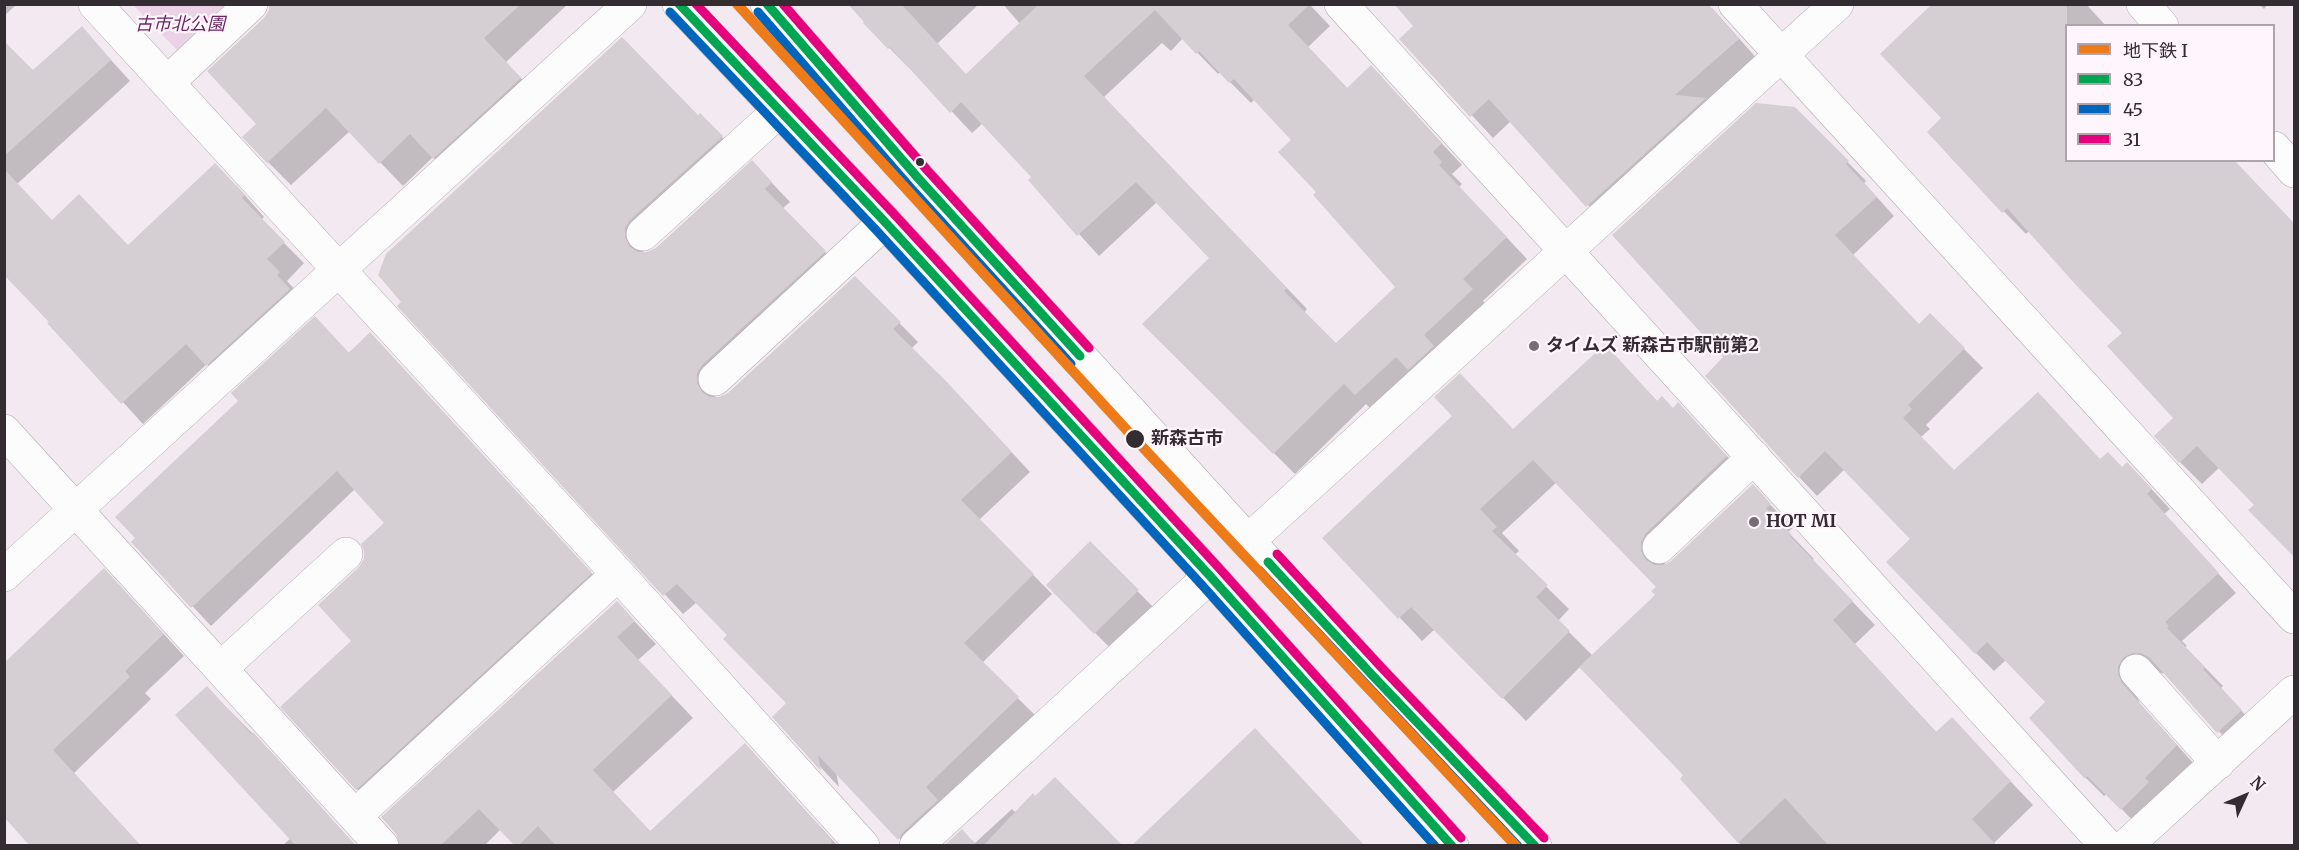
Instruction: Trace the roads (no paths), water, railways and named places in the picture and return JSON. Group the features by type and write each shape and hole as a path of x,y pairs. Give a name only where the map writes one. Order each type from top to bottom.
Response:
{"main road":[{"path":"95,4 618,574 863,846"},
{"path":"167,83 251,4"},
{"path":"4,575 630,4"},
{"path":"679,4 885,222 1210,576 1452,846"},
{"path":"767,4 918,178 1372,675 1534,846"},
{"path":"1341,4 2107,846"},
{"path":"1735,4 2295,617"},
{"path":"1248,540 1837,4"},
{"path":"2143,4 2160,24"},
{"path":"643,234 779,111"},
{"path":"2275,149 2295,171"},
{"path":"716,379 885,222"},
{"path":"4,431 382,846"},
{"path":"1659,547 1754,457"},
{"path":"221,668 346,554"},
{"path":"355,816 618,574"},
{"path":"916,846 1210,576"},
{"path":"2136,671 2218,763"},
{"path":"2126,846 2295,692"}],"metro line":[{"name":"I","path":"737,4 1135,439 1516,846"}],"place":[{"name":"タイムズ 新森古市駅前第2","path":"1534,346"},
{"name":"新森古市","path":"1135,439"},
{"name":"HOT MI","path":"1754,522"}],"park label":[{"name":"古市北公園","path":"180,25"}]}
